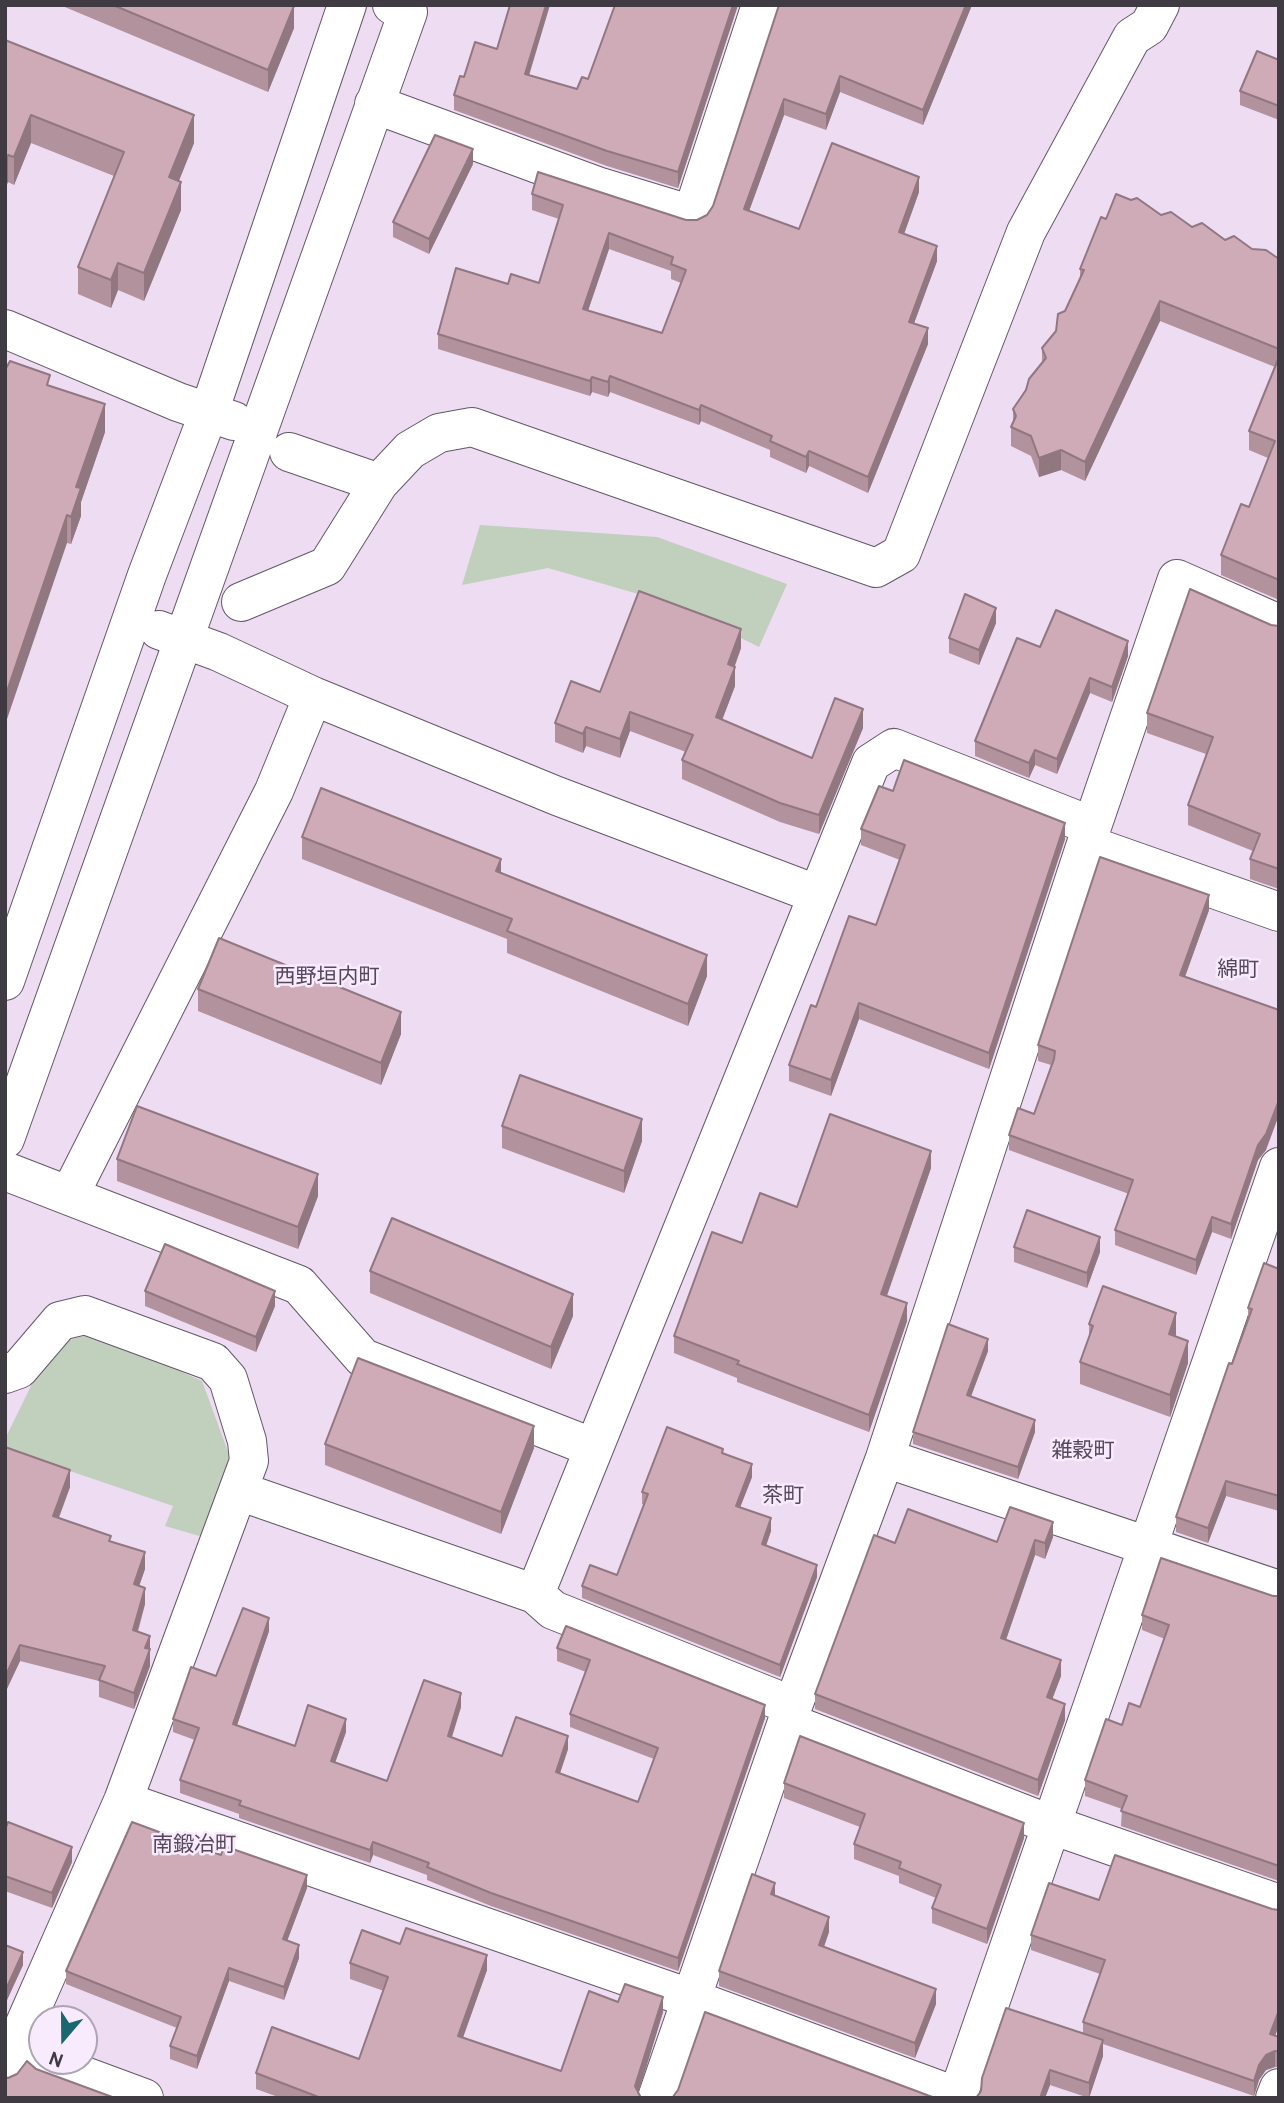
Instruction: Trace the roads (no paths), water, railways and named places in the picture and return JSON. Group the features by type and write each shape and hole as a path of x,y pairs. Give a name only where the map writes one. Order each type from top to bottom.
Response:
{"street":[{"path":"5,982 132,620 209,412 347,5"},
{"path":"374,104 600,187 692,215 761,5"},
{"path":"241,602 327,566 379,483 410,450 439,433 472,426 876,568 901,554 1026,232 1132,37 1149,26 1160,5"},
{"path":"5,1139 374,104 400,8"},
{"path":"5,329 259,430"},
{"path":"289,452 379,483"},
{"path":"657,2098 790,1714 885,1458 1089,835 1177,579 1279,624"},
{"path":"132,620 183,638 313,696 557,796 816,894"},
{"path":"69,1194 274,791 313,696"},
{"path":"535,1594 871,763 894,748 1089,835 1279,912"},
{"path":"122,1801 692,1999 959,2097 1279,1167"},
{"path":"5,1171 299,1285 363,1358 594,1448"},
{"path":"5,1374 19,1370 61,1321 85,1315 213,1363 228,1379 247,1441 249,1461 239,1491 122,1801 22,2048 144,2098"},
{"path":"885,1458 1279,1590"},
{"path":"239,1491 535,1594 553,1610 1052,1825 1279,1904"},
{"path":"1275,2098 1279,2088"}],"district":[{"name":"綿町","path":"1238,972"},
{"name":"西野垣内町","path":"327,979"},
{"name":"雑穀町","path":"1083,1453"},
{"name":"茶町","path":"783,1498"},
{"name":"南鍛冶町","path":"194,1847"}]}
